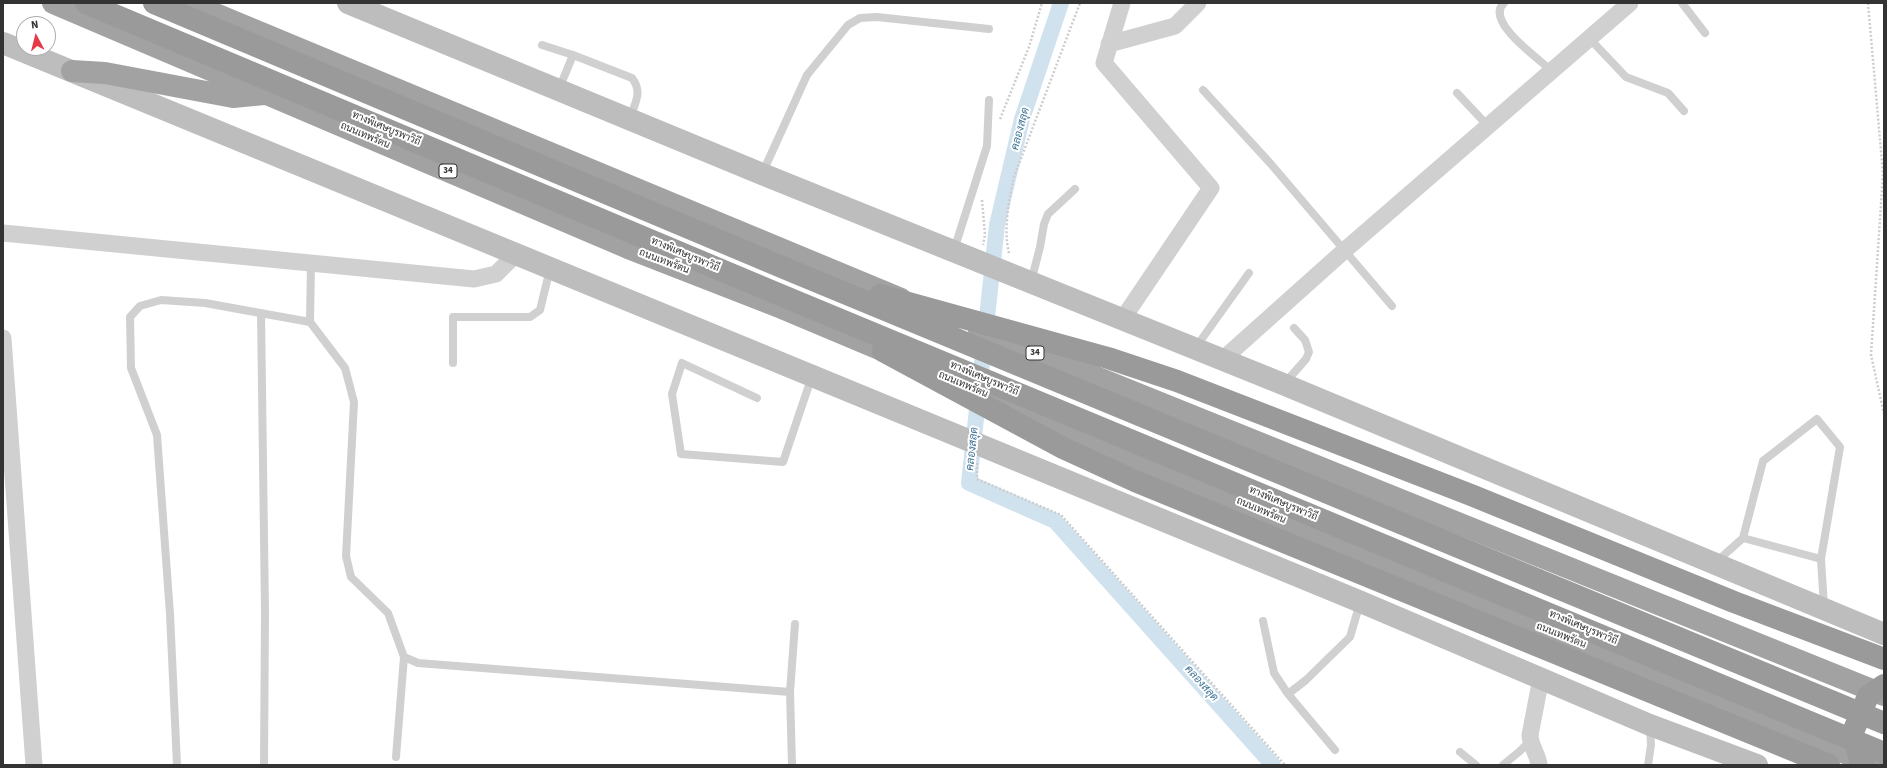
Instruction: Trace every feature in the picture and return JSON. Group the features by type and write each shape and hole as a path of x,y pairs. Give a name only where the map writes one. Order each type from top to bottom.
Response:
{"highway":[{"name":"ถนนเทพรัตน","path":"53,3 628,248 782,308 1314,534 1874,765"},
{"name":"ทางพิเศษบูรพาวิถี","path":"86,3 778,294 1884,753"},
{"path":"154,3 789,270 1884,723"},
{"name":"34","path":"189,3 795,256 1884,695"},
{"path":"72,71 105,73 233,97 268,94"},
{"path":"789,270 1108,358 1177,381 1471,495 1734,602 1884,659"},
{"path":"778,294 1063,448 1135,481 1829,765"},
{"path":"1864,765 1860,760 1853,732 1868,696 1884,685"}],"main road":[{"path":"348,3 629,120 1010,274 1033,274 1122,320 1194,350 1283,384 1884,634"},
{"path":"3,43 1361,602 1734,761 1757,765"}],"street":[{"path":"1122,3 1104,63 1211,188 1122,320"},
{"path":"1109,44 1175,26 1198,3"},
{"path":"1222,360 1345,250 1552,71 1589,38 1622,5"},
{"path":"3,233 474,279 496,274 516,254"},
{"path":"3,347 34,765"},
{"path":"1539,765 1530,741 1541,678"}],"lane":[{"path":"1504,3 1500,7 1498,13 1502,25 1552,71"},
{"path":"1682,3 1705,33"},
{"path":"762,174 807,75 848,25 860,18 877,17 989,29"},
{"path":"1589,38 1626,76 1668,93 1684,111"},
{"path":"542,45 573,55 632,78 638,85 638,94 629,120"},
{"path":"559,90 573,55"},
{"path":"1203,90 1270,163 1392,306"},
{"path":"1457,93 1488,126"},
{"path":"968,257 987,146 989,100"},
{"path":"1033,274 1044,224 1048,214 1075,189"},
{"path":"311,263 310,322 345,368 354,402 346,556 351,577 388,613 404,657 396,757"},
{"path":"453,363 454,317 530,317 540,310 550,268"},
{"path":"1194,350 1250,273"},
{"path":"177,765 170,614 157,435 132,368 130,317 140,306 161,300 205,303 310,322"},
{"path":"261,313 265,612 264,765"},
{"path":"1283,384 1306,359 1309,352 1305,340 1294,328"},
{"path":"757,398 682,363 672,394 681,454 783,462 812,376"},
{"path":"1715,564 1743,538 1763,461 1817,419 1840,446 1821,559 1824,609"},
{"path":"1743,538 1821,559"},
{"path":"1288,694 1306,680 1350,638 1361,602"},
{"path":"1263,621 1274,673 1288,694 1335,750"},
{"path":"792,765 790,692 795,624"},
{"path":"404,657 418,663 790,692"},
{"path":"1648,765 1651,745 1650,725"},
{"path":"1503,765 1530,741"},
{"path":"1460,752 1476,765"}],"path":[{"path":"1000,120 1029,47 1042,3"},
{"path":"1033,274 1009,255 1007,246 1009,195 1020,159 1080,3"},
{"path":"1868,3 1883,174 1871,355 1884,414"},
{"path":"968,257 980,250 984,243 985,235 982,195"},
{"path":"994,451 978,462 977,479 1061,515 1285,765"}],"waterway":[{"name":"คลองสลุด","path":"1061,3 1022,119 997,225 969,483 1055,521 1273,765"}]}
